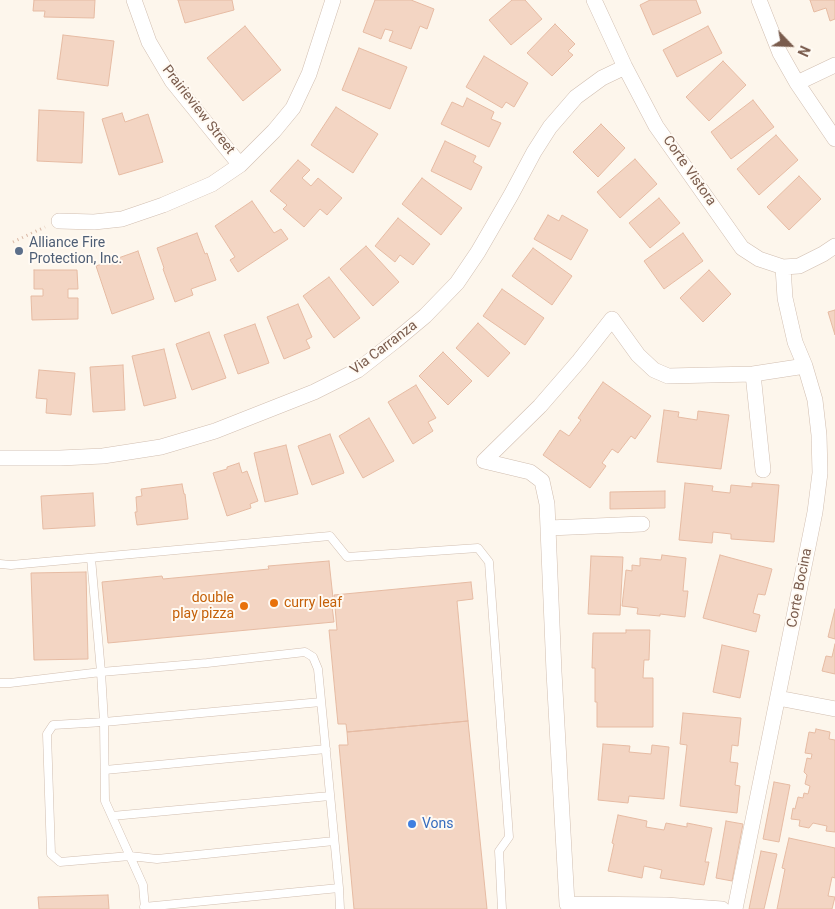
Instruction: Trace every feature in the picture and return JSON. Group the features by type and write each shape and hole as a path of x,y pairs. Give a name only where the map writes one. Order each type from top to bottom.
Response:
{"street":[{"name":"Prairieview Street","path":"134,0 149,42 172,82 240,165"},
{"path":"59,221 94,222 122,220 163,206 212,184 240,165 274,131 292,108 309,74 333,0"},
{"name":"Corte Vistora","path":"594,0 625,67 656,126 742,248 759,259 783,267"},
{"path":"758,0 780,54 835,139"},
{"path":"797,83 835,66"},
{"name":"Via Carranza","path":"0,458 103,456 161,447 215,431 314,392 358,370 425,316 457,283 478,252 546,133 576,97 602,78 625,67"},
{"path":"783,267 799,266 835,246"},
{"name":"Corte Bocina","path":"735,909 815,512 820,473 819,435 815,400 805,366 795,342 784,298 783,267"},
{"path":"722,909 567,904 547,504 542,481 530,472 484,461 540,406 580,361 612,320 638,355 654,370 668,376 753,374 805,366"},
{"path":"753,374 763,470"},
{"path":"549,528 642,524"},
{"path":"778,698 835,709"}],"lane":[{"path":"0,564 11,565 330,536 347,557 478,548 489,562 509,837 499,851 502,909"},
{"path":"90,558 101,672 105,800 142,885 144,908 339,888"},
{"path":"0,683 305,652 313,657 318,669 340,909"},
{"path":"321,702 53,725 48,734 51,854 60,862 130,856 157,859 334,841"},
{"path":"105,770 326,749"},
{"path":"112,816 330,796"}],"path":[{"path":"13,242 59,221"}],"building":[{"path":"34,0 95,0 94,18 44,17 45,11 33,11"},
{"path":"178,0 232,0 234,10 185,23"},
{"path":"375,0 411,0 434,9 427,29 420,26 411,49 389,41 393,31 385,29 381,39 363,32"},
{"path":"512,0 525,0 542,19 511,45 489,20"},
{"path":"650,0 696,0 701,13 653,35 640,5"},
{"path":"810,0 835,0 835,19 830,21 826,8 814,12"},
{"path":"555,24 575,44 568,51 573,55 552,76 527,53"},
{"path":"245,26 281,70 243,101 207,58"},
{"path":"708,26 722,53 677,77 663,50"},
{"path":"63,35 114,41 108,86 57,79"},
{"path":"359,48 407,67 390,109 342,90"},
{"path":"484,56 528,83 514,107 506,102 502,108 466,87"},
{"path":"723,61 746,85 709,121 686,97"},
{"path":"467,98 494,112 491,119 501,123 489,147 441,124 452,102 463,107"},
{"path":"753,100 774,127 731,159 711,132"},
{"path":"336,107 378,134 353,173 311,145"},
{"path":"39,110 84,112 82,163 37,161"},
{"path":"122,113 125,122 148,114 163,162 119,175 102,119"},
{"path":"601,124 625,148 598,177 573,152"},
{"path":"776,135 798,160 759,195 737,169"},
{"path":"445,141 476,156 473,162 482,167 471,190 431,171"},
{"path":"635,159 657,184 620,218 597,192"},
{"path":"298,160 310,170 302,178 311,186 318,178 342,198 327,215 320,209 304,227 283,209 287,205 270,191"},
{"path":"799,176 821,199 789,230 767,207"},
{"path":"422,178 462,208 441,235 402,204"},
{"path":"659,198 680,223 650,248 629,223"},
{"path":"252,201 274,233 281,229 288,239 238,272 230,260 235,257 215,226"},
{"path":"548,215 559,221 562,215 588,230 571,260 534,239"},
{"path":"398,218 430,244 413,265 400,255 395,262 375,246"},
{"path":"197,233 205,254 207,253 216,280 191,289 193,295 175,302 157,248"},
{"path":"683,233 703,261 664,289 644,261"},
{"path":"366,246 399,282 373,306 340,269"},
{"path":"533,248 572,276 552,305 512,276"},
{"path":"138,251 154,299 112,314 96,266"},
{"path":"34,270 77,270 78,289 68,289 68,298 78,298 78,319 32,320 31,296 43,296 43,289 34,289"},
{"path":"709,270 731,294 703,322 680,298"},
{"path":"329,277 360,318 334,338 303,296"},
{"path":"502,289 544,318 525,345 483,316"},
{"path":"298,304 312,337 306,340 310,348 284,359 267,317"},
{"path":"835,310 835,335 828,312"},
{"path":"478,323 510,353 488,377 456,348"},
{"path":"255,324 269,363 238,374 224,335"},
{"path":"209,332 226,378 192,390 176,344"},
{"path":"164,349 176,398 144,406 132,356"},
{"path":"443,352 472,381 448,405 419,376"},
{"path":"123,365 125,410 93,412 90,367"},
{"path":"39,370 75,373 71,415 46,413 47,399 36,398"},
{"path":"603,382 651,416 635,439 631,436 618,453 612,449 602,463 606,466 590,488 543,455 560,430 569,436 581,420 578,418"},
{"path":"416,385 436,418 428,422 433,431 413,444 388,402"},
{"path":"664,410 679,412 678,417 697,420 698,411 729,415 721,469 657,462"},
{"path":"369,418 394,461 363,478 339,436"},
{"path":"330,434 344,473 312,485 298,446"},
{"path":"286,445 298,494 265,502 254,453"},
{"path":"239,463 242,473 247,471 258,501 250,504 251,508 227,516 213,473"},
{"path":"685,483 713,486 712,491 730,493 731,485 752,487 752,483 779,485 774,542 731,539 731,534 713,532 712,543 679,540"},
{"path":"182,484 188,519 137,525 135,512 137,512 136,497 142,496 141,489"},
{"path":"665,491 665,508 610,509 610,492"},
{"path":"93,493 95,526 43,529 41,496"},
{"path":"662,555 686,558 683,591 688,591 685,617 637,614 638,608 622,606 626,570 632,571 632,565 640,566 640,558 661,560"},
{"path":"720,555 772,569 765,595 758,594 753,613 760,615 756,632 703,618"},
{"path":"591,556 623,557 620,615 588,614"},
{"path":"329,561 334,622 108,643 102,582 162,576 163,579 269,569 268,566"},
{"path":"86,572 88,659 34,660 31,573"},
{"path":"471,582 473,599 457,601 468,721 347,732 346,724 338,724 329,630 337,630 334,595"},
{"path":"835,609 835,639 828,637"},
{"path":"626,630 650,630 649,660 644,660 643,678 653,678 653,727 597,727 595,668 592,668 593,633 626,633"},
{"path":"835,644 835,674 822,671 826,656 832,657"},
{"path":"722,645 749,651 740,698 713,692"},
{"path":"683,713 741,718 738,746 732,745 730,762 738,763 735,785 740,786 737,813 680,806 687,745 680,744"},
{"name":"Vons","path":"468,721 487,909 354,909 339,745 348,745 347,732"},
{"path":"816,729 830,732 829,739 835,740 835,832 826,831 827,826 813,823 809,828 799,826 800,820 791,819 798,797 803,798 804,793 808,794 810,786 805,784 807,775 804,772 807,758 811,759 812,754 805,753 809,732 815,733"},
{"path":"603,744 630,746 629,752 651,754 652,745 669,747 664,799 629,796 628,803 598,800"},
{"path":"774,782 790,785 779,842 763,839"},
{"path":"618,815 647,821 646,827 664,830 666,823 687,827 687,823 712,828 705,862 709,862 704,885 660,878 662,870 644,866 642,878 608,871"},
{"path":"726,821 743,824 732,881 716,878"},
{"path":"789,838 835,848 835,878 832,877 828,896 835,897 832,909 777,909 785,869 782,868"},
{"path":"761,851 777,854 764,909 749,909"},
{"path":"108,895 109,909 39,909 38,897"}],"place":[{"name":"Alliance Fire Protection, Inc.","path":"19,251"},
{"name":"curry leaf","path":"274,603"},
{"name":"double play pizza","path":"244,606"},
{"name":"Vons","path":"412,824"}]}
